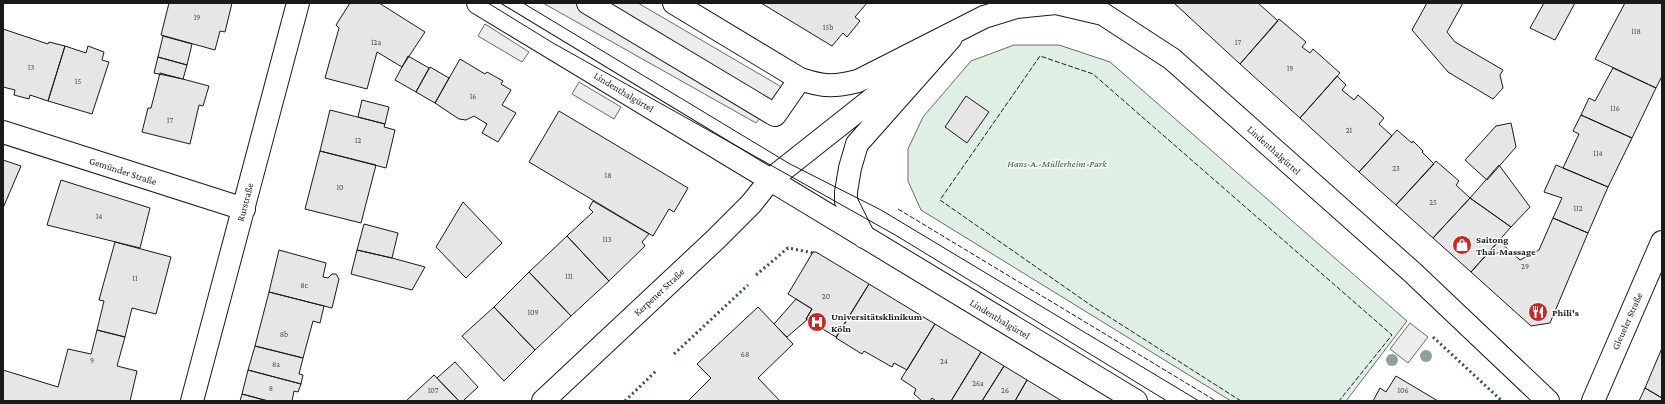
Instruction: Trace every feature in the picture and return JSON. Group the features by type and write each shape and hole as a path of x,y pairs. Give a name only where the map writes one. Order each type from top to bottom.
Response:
{"main road":[{"name":"Rurstraße","path":"192,401 298,3"},
{"name":"Lindenthalgürtel","path":"478,3 1136,401"},
{"path":"588,3 775,115 800,79"},
{"name":"Lindenthalgürtel","path":"674,3 800,79 820,86 836,86 858,81 984,17 1016,5 1056,3 1104,14 1172,59 1412,272 1548,401"},
{"name":"Lindenthalgürtel","path":"770,180 957,32"},
{"name":"Lindenthalgürtel","path":"864,237 846,201 850,168 857,144 957,32"},
{"name":"Gemünder Straße","path":"3,132 244,209"},
{"name":"Kerpener Straße","path":"543,401 716,239 751,204 770,180"},
{"name":"Gleueler Straße","path":"1593,401 1662,242"}],"green space":[{"name":"Hans-A.-Müllerheim-Park","path":"1014,45 1059,45 1110,62 1407,321 1346,401 1231,401 921,210 908,181 908,149 923,117 971,61"}],"shaded area":[{"path":"543,3 638,3 785,89 756,123"},
{"path":"485,24 529,52 522,62 478,36"},
{"path":"579,82 621,107 614,119 572,94"},
{"path":"1410,323 1428,337 1408,363 1390,349"}],"building":[{"path":"169,3 232,3 225,32 220,31 215,50 161,35"},
{"path":"350,3 379,3 425,32 402,67 377,52 367,89 325,78 339,28 336,25"},
{"path":"761,3 867,3 855,17 860,21 847,37 843,33 832,46"},
{"path":"1174,3 1258,3 1278,21 1240,64"},
{"path":"1427,3 1463,3 1447,32 1455,42 1503,70 1500,75 1503,88 1493,99 1448,72 1412,30"},
{"path":"1544,3 1575,3 1555,40 1530,28"},
{"path":"1625,3 1662,3 1662,76 1656,88 1595,59"},
{"path":"1279,19 1306,42 1302,47 1310,53 1313,49 1340,73 1300,118 1240,64"},
{"path":"3,29 48,44 49,42 65,46 48,101 30,95 29,99 14,95 15,90 3,87"},
{"path":"163,36 192,44 187,65 158,57"},
{"path":"65,46 86,53 88,46 104,52 102,60 109,62 92,114 48,101"},
{"path":"408,56 429,68 416,92 395,80"},
{"path":"158,57 187,65 183,79 154,73"},
{"path":"460,59 485,74 487,72 503,81 501,84 511,90 502,105 516,113 498,142 482,133 487,124 474,116 466,120 459,119 435,103"},
{"path":"430,67 449,78 435,103 416,92"},
{"path":"1613,68 1656,88 1632,138 1581,115 1589,98 1595,101"},
{"path":"160,73 209,86 203,106 199,105 190,144 142,132 148,108 151,108"},
{"path":"1337,76 1346,85 1342,90 1354,100 1358,95 1384,118 1379,124 1392,136 1359,172 1300,118"},
{"path":"966,96 989,112 967,143 945,127"},
{"path":"362,100 389,107 385,124 358,117"},
{"path":"330,110 385,124 384,127 395,130 386,168 320,151"},
{"path":"559,111 688,188 674,212 669,209 653,236 529,162"},
{"path":"1581,115 1632,138 1608,187 1563,168 1579,134 1573,131"},
{"path":"1511,123 1516,147 1487,180 1465,160 1496,126"},
{"path":"1397,130 1412,143 1413,141 1434,164 1396,205 1359,172"},
{"path":"320,151 376,165 361,223 305,209"},
{"path":"3,160 21,166 3,208"},
{"path":"1436,161 1459,181 1456,185 1470,198 1433,238 1396,205"},
{"path":"1499,165 1530,207 1511,227 1470,198"},
{"path":"1556,165 1608,187 1588,233 1553,218 1562,198 1544,192"},
{"path":"61,180 150,208 140,248 47,225"},
{"path":"1470,198 1511,227 1471,272 1433,238"},
{"path":"593,201 649,234 642,242 645,246 609,281 567,236 593,212 589,208"},
{"path":"463,202 502,243 466,278 436,247"},
{"path":"1553,218 1588,233 1550,323 1531,326 1471,272 1499,241 1520,260 1539,250"},
{"path":"364,224 398,233 392,258 357,250"},
{"path":"567,236 609,281 571,316 529,272"},
{"path":"115,242 171,257 156,314 132,308 125,337 97,330 104,301 99,300"},
{"path":"279,250 326,263 323,277 328,278 332,274 336,274 339,279 332,308 269,292"},
{"path":"357,250 425,267 412,290 351,274"},
{"path":"813,252 816,252 869,284 836,337 806,319 812,309 788,294"},
{"path":"529,272 571,316 535,350 494,307"},
{"path":"869,284 935,324 907,370 894,363 892,367 864,351 862,354 836,338"},
{"path":"269,292 324,306 320,323 313,321 303,358 255,346"},
{"path":"796,299 812,309 806,319 808,319 787,337 774,324"},
{"path":"494,307 535,350 504,381 462,336"},
{"path":"758,307 793,344 758,378 780,401 688,401 711,378 697,364"},
{"path":"935,324 981,352 951,401 936,401 932,398 930,401 922,401 914,394 916,389 901,379"},
{"path":"97,330 125,337 117,366 137,371 130,401 3,401 3,370 58,387 68,349 91,354"},
{"path":"255,346 303,358 299,374 303,375 301,384 248,370"},
{"path":"1662,348 1662,398 1645,388"},
{"path":"981,352 1004,366 982,401 951,401"},
{"path":"455,362 478,387 463,401 459,401 437,378"},
{"path":"1004,366 1027,380 1015,401 982,401"},
{"path":"248,370 301,384 298,392 294,391 292,401 268,401 242,394"},
{"path":"434,375 459,401 406,401"},
{"path":"1396,376 1438,401 1373,401 1380,388 1386,392"},
{"path":"1027,380 1062,401 1015,401"},
{"path":"1645,388 1662,398 1662,401 1639,401"},
{"path":"242,394 268,401 240,401"}],"tram line":[{"path":"488,3 553,43 897,236 1167,401"},
{"path":"523,3 790,164 881,210 1199,401"}],"hedge":[{"path":"756,275 788,248 814,253"},
{"path":"674,354 748,285"},
{"path":"1433,337 1502,401"},
{"path":"625,401 657,370"}],"fence":[{"path":"1241,401 1092,306 940,200 1040,56 1093,74 1392,335 1339,401"},
{"path":"898,209 1216,401"}],"place":[{"name":"Saitong Thai-Massage","path":"1462,245"},
{"name":"Phili's","path":"1538,312"},
{"name":"Universitätsklinikum Köln","path":"817,322"}]}
